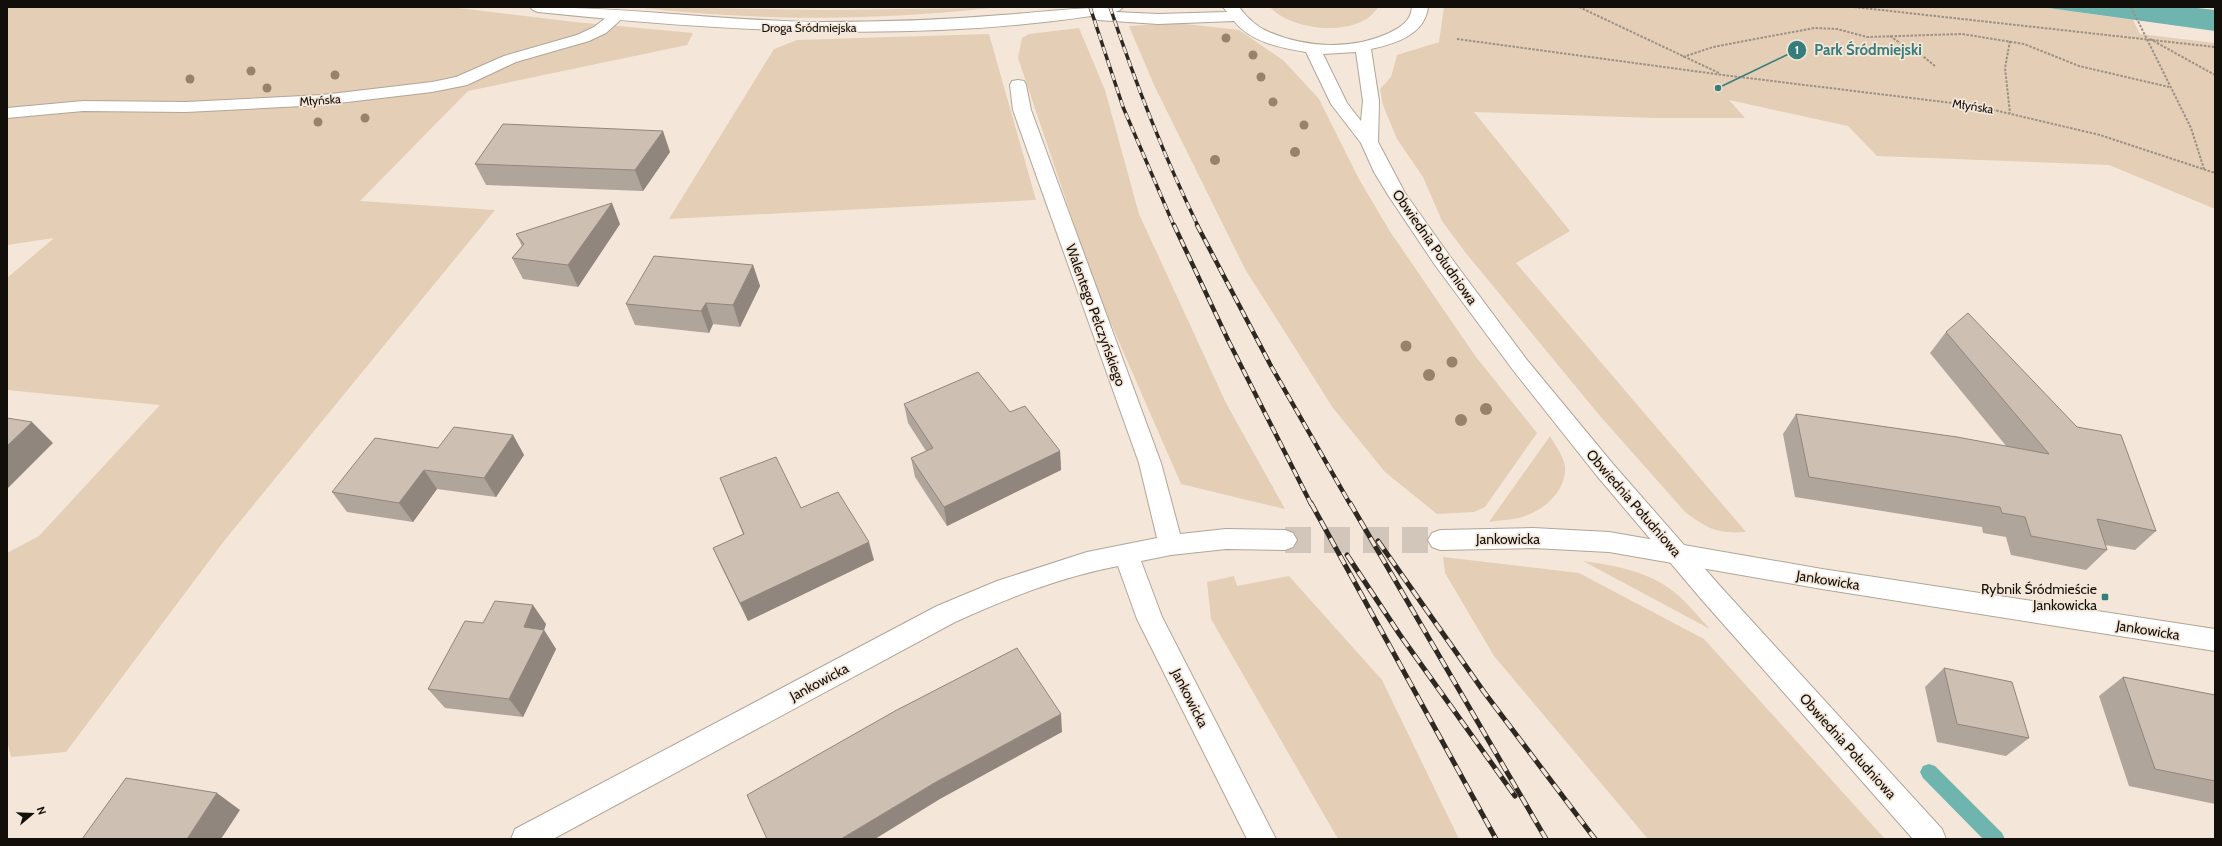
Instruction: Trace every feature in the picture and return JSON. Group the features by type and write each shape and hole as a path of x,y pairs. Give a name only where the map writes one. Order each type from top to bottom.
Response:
{"main road":[{"name":"Droga Śródmiejska","path":"538,7 617,16 728,25 831,27 942,24 1081,14 1115,7"},
{"path":"1234,11 1245,24 1267,37 1312,48 1338,50 1363,48 1381,44 1408,30 1416,20 1420,7"},
{"name":"Droga Śródmiejska","path":"1081,14 1158,19 1234,11"},
{"name":"Młyńska","path":"7,113 83,106 186,107 306,101 378,95 432,87 461,81 510,58 583,38 600,30 617,16"},
{"name":"Obwiednia Południowa","path":"1312,48 1338,104 1369,142 1380,165 1397,194 1486,320 1565,422 1678,554 1932,839"},
{"name":"Obwiednia Południowa","path":"1363,48 1371,101 1369,142"},
{"name":"Walentego Pełczyńskiego","path":"1018,85 1022,110 1150,463 1171,545"},
{"name":"Jankowicka","path":"525,839 946,614 1006,588 1049,573 1126,554 1171,545 1226,539 1285,540"},
{"name":"Jankowicka","path":"1440,540 1569,539 1609,542 1822,579 2215,640"},
{"name":"Jankowicka","path":"1126,554 1150,619 1262,839"}],"path":[{"path":"1579,7 1723,75"},
{"path":"1854,7 2146,38 2215,47"},
{"path":"2131,7 2190,128 2205,170"},
{"path":"1683,56 1700,50 1735,42 1814,28 1837,29 1867,37 1890,35 1962,34 2010,41 2079,66 2169,87"},
{"path":"1890,35 1903,45 1914,49 1935,66"},
{"path":"2146,38 2215,75"},
{"name":"Młyńska","path":"1457,39 1723,75 1978,106 2100,135 2215,173"},
{"path":"2010,41 2005,54 2004,69 2010,113"}],"shaded area":[{"path":"7,7 450,7 575,22 693,33 687,45 468,91 360,201 495,210 224,541 66,752 11,757 7,740 7,553 39,536 160,405 7,390 7,278 54,238 7,245"},
{"path":"634,7 825,10 990,8 902,15 812,18 723,15"},
{"path":"1270,7 1378,7 1369,17 1357,24 1326,28 1294,22 1280,15"},
{"path":"1444,7 2041,7 2133,20 2140,34 2215,43 2215,209 2109,165 1877,156 1848,126 1729,100 1745,118 1655,118 1474,112 1570,231 1516,263 1746,532 1720,531 1707,527 1686,513 1600,416 1465,252 1442,221 1423,177 1397,139 1383,105 1380,89 1391,77 1397,55 1439,42"},
{"path":"1176,23 1239,30 1284,61 1319,99 1359,179 1389,230 1476,357 1537,433 1485,507 1474,512 1437,514 1385,472 1333,408 1245,269 1154,85 1129,26"},
{"path":"1079,28 1105,90 1139,214 1226,403 1285,509 1181,484 1096,289 1018,58 1022,38 1029,34"},
{"path":"989,34 1036,200 669,219 774,49 797,40"},
{"path":"1550,436 1561,454 1565,466 1565,475 1557,492 1544,506 1528,515 1516,519 1489,522"},
{"path":"1443,557 1579,573 1704,639 1885,839 1648,839 1494,656 1445,573"},
{"path":"1583,561 1622,568 1647,576 1670,588 1710,629"},
{"path":"1234,576 1237,586 1289,576 1382,680 1459,839 1338,839 1211,619 1207,582"}],"water":[{"path":"2041,7 2188,7 2215,10 2215,31"}],"building":[{"path":"503,124 663,131 635,170 475,164"},
{"path":"612,203 568,265 512,258 524,244 516,234"},
{"path":"654,256 753,265 733,305 706,303 701,311 626,304"},
{"path":"1968,313 2077,427 2121,435 2156,531 2097,519 2107,550 2031,536 2025,517 2002,513 2000,507 1809,477 1796,414 1957,437 2049,454 1946,332"},
{"path":"978,372 1010,412 1025,406 1060,451 944,507 911,458 933,448 904,404"},
{"path":"7,418 32,422 7,446"},
{"path":"454,427 513,435 484,478 424,470 399,503 332,492 375,438 438,448"},
{"path":"776,457 801,508 838,492 869,542 740,603 713,548 744,534 720,478"},
{"path":"495,601 533,605 524,627 544,630 509,699 428,689 465,621 483,623"},
{"path":"1017,648 1061,714 936,782 841,839 767,839 747,795 895,711"},
{"path":"1944,668 2012,682 2029,738 1957,724"},
{"path":"2123,677 2215,695 2215,781 2155,769"},
{"path":"126,778 217,793 187,839 82,839"}],"waterway":[{"path":"1929,772 1996,839"}],"tunnel":[{"path":"1285,540 1440,540"}],"railway":[{"path":"1090,7 1123,107 1174,226"},
{"path":"1110,7 1150,118 1198,226"},
{"path":"1174,225 1228,340 1311,504"},
{"path":"1197,225 1271,366 1350,504"},
{"path":"1311,503 1496,839"},
{"path":"1350,503 1546,839"},
{"path":"1378,541 1484,692 1595,839"},
{"path":"1347,555 1400,635 1515,796"}],"place":[{"name":"Park Śródmiejski","path":"1718,88"},
{"name":"Rybnik Śródmieście Jankowicka","path":"2105,597"}]}
